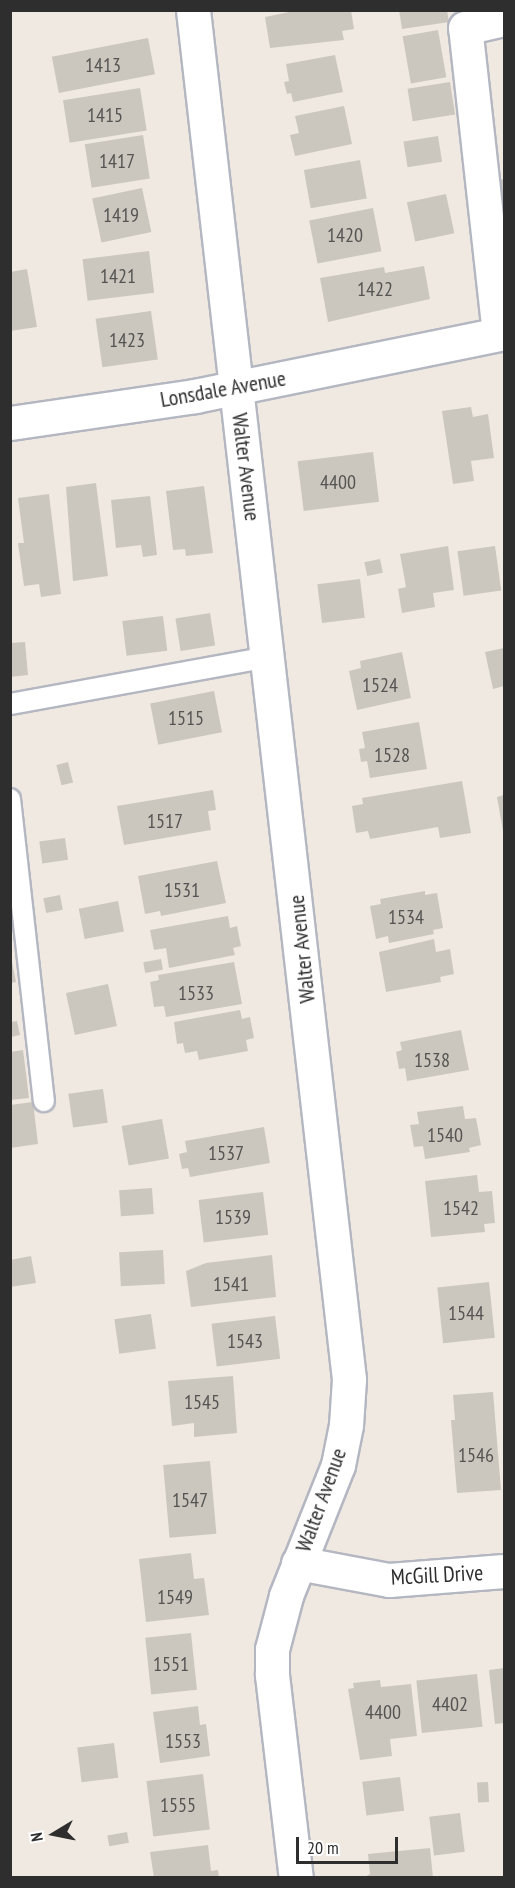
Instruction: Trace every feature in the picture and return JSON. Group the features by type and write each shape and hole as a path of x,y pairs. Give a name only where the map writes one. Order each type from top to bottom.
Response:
{"street":[{"name":"Walter Avenue","path":"193,10 235,388 269,657 349,1379 346,1425 338,1465 298,1563 272,1649 272,1675 296,1878"},
{"path":"502,334 464,19 504,19"},
{"name":"Lonsdale Avenue","path":"10,423 235,388 502,334"},
{"name":"McGill Drive","path":"298,1563 389,1580 504,1570"}],"lane":[{"path":"10,705 269,657"},
{"path":"10,799 44,1101"}],"building":[{"path":"299,10 351,10 354,29 342,31 344,40 270,48 265,17"},
{"path":"399,10 447,10 449,22 402,29"},
{"path":"438,30 446,77 411,84 403,36"},
{"path":"148,38 155,74 59,93 52,57"},
{"path":"335,55 343,92 293,102 291,93 287,94 284,82 289,81 286,64"},
{"path":"450,82 455,115 413,121 408,89"},
{"path":"140,88 147,130 70,143 63,100"},
{"path":"344,106 352,144 295,156 290,135 299,133 295,116"},
{"path":"143,135 150,178 92,188 85,144"},
{"path":"438,136 442,162 407,167 403,141"},
{"path":"360,160 367,198 311,208 304,170"},
{"path":"504,179 504,206 503,206 500,180"},
{"path":"142,188 151,232 101,243 92,199"},
{"path":"446,194 454,233 415,241 407,202"},
{"path":"373,208 381,251 318,264 309,220"},
{"path":"149,251 154,293 88,301 82,259"},
{"path":"424,266 430,299 328,322 320,278 384,267 385,273"},
{"path":"27,269 37,327 10,331 10,272"},
{"path":"151,311 158,360 102,367 96,319"},
{"path":"471,407 473,417 488,414 494,458 471,461 474,481 453,484 442,411"},
{"path":"373,452 379,502 304,511 298,461"},
{"path":"96,483 108,576 73,581 66,487"},
{"path":"204,486 213,553 186,556 185,549 173,550 166,491"},
{"path":"49,494 61,594 41,597 39,584 24,586 18,543 24,543 18,498"},
{"path":"150,496 157,555 143,557 141,545 116,548 111,500"},
{"path":"448,546 454,590 433,593 435,607 402,613 398,589 406,587 400,554"},
{"path":"495,546 501,591 464,596 457,551"},
{"path":"380,559 383,573 367,576 364,562"},
{"path":"360,579 365,618 322,623 317,584"},
{"path":"210,613 215,646 181,651 175,618"},
{"path":"163,616 167,651 127,656 122,621"},
{"path":"25,642 28,675 10,677 10,643"},
{"path":"504,648 504,686 493,689 485,652"},
{"path":"402,652 411,698 357,710 349,671 361,668 360,661"},
{"path":"214,691 222,732 158,745 150,703"},
{"path":"419,722 427,769 370,778 367,761 361,762 359,749 365,748 362,732"},
{"path":"68,762 73,782 61,785 56,765"},
{"path":"462,781 471,833 440,838 438,827 370,839 368,831 356,833 352,806 363,804 362,798"},
{"path":"213,790 216,810 208,811 211,830 124,845 117,806"},
{"path":"504,795 504,831 503,831 497,797"},
{"path":"65,838 68,860 42,863 39,842"},
{"path":"217,861 226,903 161,916 160,911 145,914 138,876"},
{"path":"425,891 425,895 437,893 443,928 433,930 434,934 389,943 388,936 376,939 370,906 381,904 380,899"},
{"path":"60,895 63,910 46,913 43,898"},
{"path":"118,901 124,931 85,939 79,909"},
{"path":"228,916 230,928 237,926 241,946 233,948 235,955 169,968 166,948 154,950 150,930"},
{"path":"434,939 436,952 450,949 454,974 440,977 441,982 386,992 379,952"},
{"path":"10,952 16,982 10,983"},
{"path":"161,959 163,970 145,973 143,962"},
{"path":"234,962 242,1004 166,1017 164,1006 154,1007 150,982 159,980 158,975"},
{"path":"108,984 117,1026 75,1035 66,993"},
{"path":"240,1010 242,1019 250,1017 254,1038 246,1040 248,1051 199,1060 197,1051 185,1053 183,1043 177,1044 174,1022"},
{"path":"17,1021 20,1035 11,1037 10,1022"},
{"path":"461,1030 469,1070 407,1081 405,1068 399,1069 396,1052 402,1050 400,1042"},
{"path":"23,1050 29,1098 10,1100 10,1052"},
{"path":"103,1089 108,1123 73,1128 68,1094"},
{"path":"33,1102 38,1144 10,1148 10,1105"},
{"path":"463,1106 465,1119 476,1118 481,1145 469,1148 470,1152 425,1159 423,1146 414,1147 410,1125 419,1124 417,1112"},
{"path":"162,1119 169,1158 129,1166 122,1126"},
{"path":"264,1127 270,1163 190,1177 188,1168 182,1169 179,1154 187,1152 185,1141"},
{"path":"477,1175 479,1192 492,1191 495,1223 484,1224 485,1232 431,1237 425,1181"},
{"path":"152,1188 154,1214 121,1216 119,1190"},
{"path":"263,1192 268,1235 204,1243 198,1200"},
{"path":"163,1250 165,1284 121,1286 119,1252"},
{"path":"272,1255 276,1297 191,1307 186,1271 206,1263"},
{"path":"31,1256 36,1283 10,1287 10,1260"},
{"path":"489,1282 495,1338 443,1343 437,1287"},
{"path":"151,1314 156,1349 119,1354 114,1319"},
{"path":"275,1316 280,1359 217,1366 211,1324"},
{"path":"233,1376 237,1433 194,1437 194,1423 172,1426 168,1381"},
{"path":"493,1392 501,1490 457,1493 451,1420 455,1420 453,1395"},
{"path":"210,1461 216,1534 170,1538 163,1465"},
{"path":"191,1553 194,1579 204,1578 209,1615 146,1622 139,1559"},
{"path":"191,1633 197,1690 151,1694 145,1638"},
{"path":"504,1668 504,1723 495,1724 489,1670"},
{"path":"477,1674 483,1727 422,1733 416,1680"},
{"path":"380,1680 381,1687 411,1684 417,1736 390,1739 392,1756 360,1760 348,1689 354,1688 353,1683"},
{"path":"198,1706 200,1725 206,1724 210,1756 160,1763 153,1712"},
{"path":"114,1743 118,1778 82,1782 77,1748"},
{"path":"203,1774 210,1830 153,1837 146,1781"},
{"path":"400,1777 404,1811 366,1815 362,1782"},
{"path":"488,1782 489,1802 478,1803 477,1783"},
{"path":"460,1813 465,1852 434,1855 429,1817"},
{"path":"127,1832 129,1843 109,1846 107,1835"},
{"path":"208,1845 211,1871 218,1870 219,1878 154,1878 150,1852"},
{"path":"430,1848 433,1878 363,1878 370,1874 368,1854"}]}
